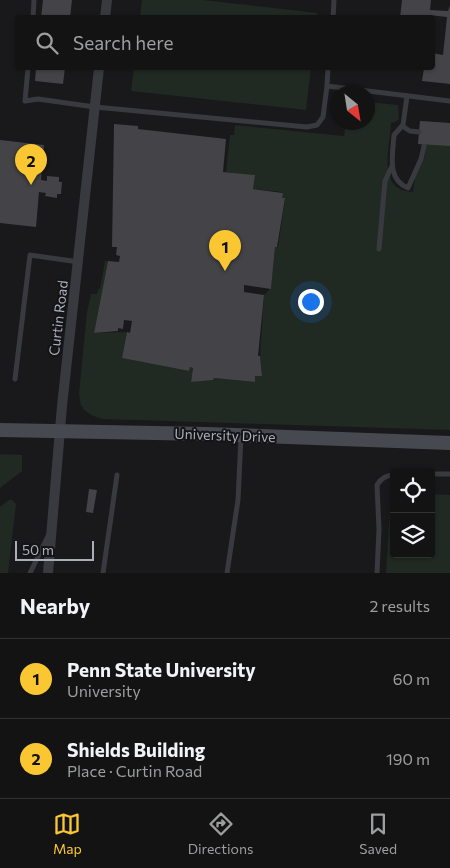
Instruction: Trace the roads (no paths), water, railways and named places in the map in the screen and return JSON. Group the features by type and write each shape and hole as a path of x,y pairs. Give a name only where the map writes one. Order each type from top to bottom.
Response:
{"main road":[{"name":"University Drive","path":"0,430 450,443"}],"street":[{"path":"105,15 107,0"},
{"name":"Curtin Road","path":"48,573 60,432 99,70"}],"lane":[{"path":"33,15 34,0"},
{"path":"333,15 334,0"},
{"path":"28,70 25,101 38,99 95,107 307,127 317,125 323,117 328,70"},
{"path":"375,93 450,101"},
{"path":"407,96 405,119 394,135 392,166 397,182 408,188 422,159 424,146"},
{"path":"402,126 410,131 419,132"},
{"path":"379,249 385,180 392,166"},
{"path":"15,379 30,255 79,262"},
{"path":"227,573 238,500 241,436"},
{"path":"435,474 450,474"},
{"path":"103,573 117,475"},
{"path":"377,573 380,529 377,485 384,477 390,476"},
{"path":"30,573 52,529"}],"place":[{"name":"Shields Building","path":"31,185"},
{"name":"Penn State University","path":"225,271"}]}
